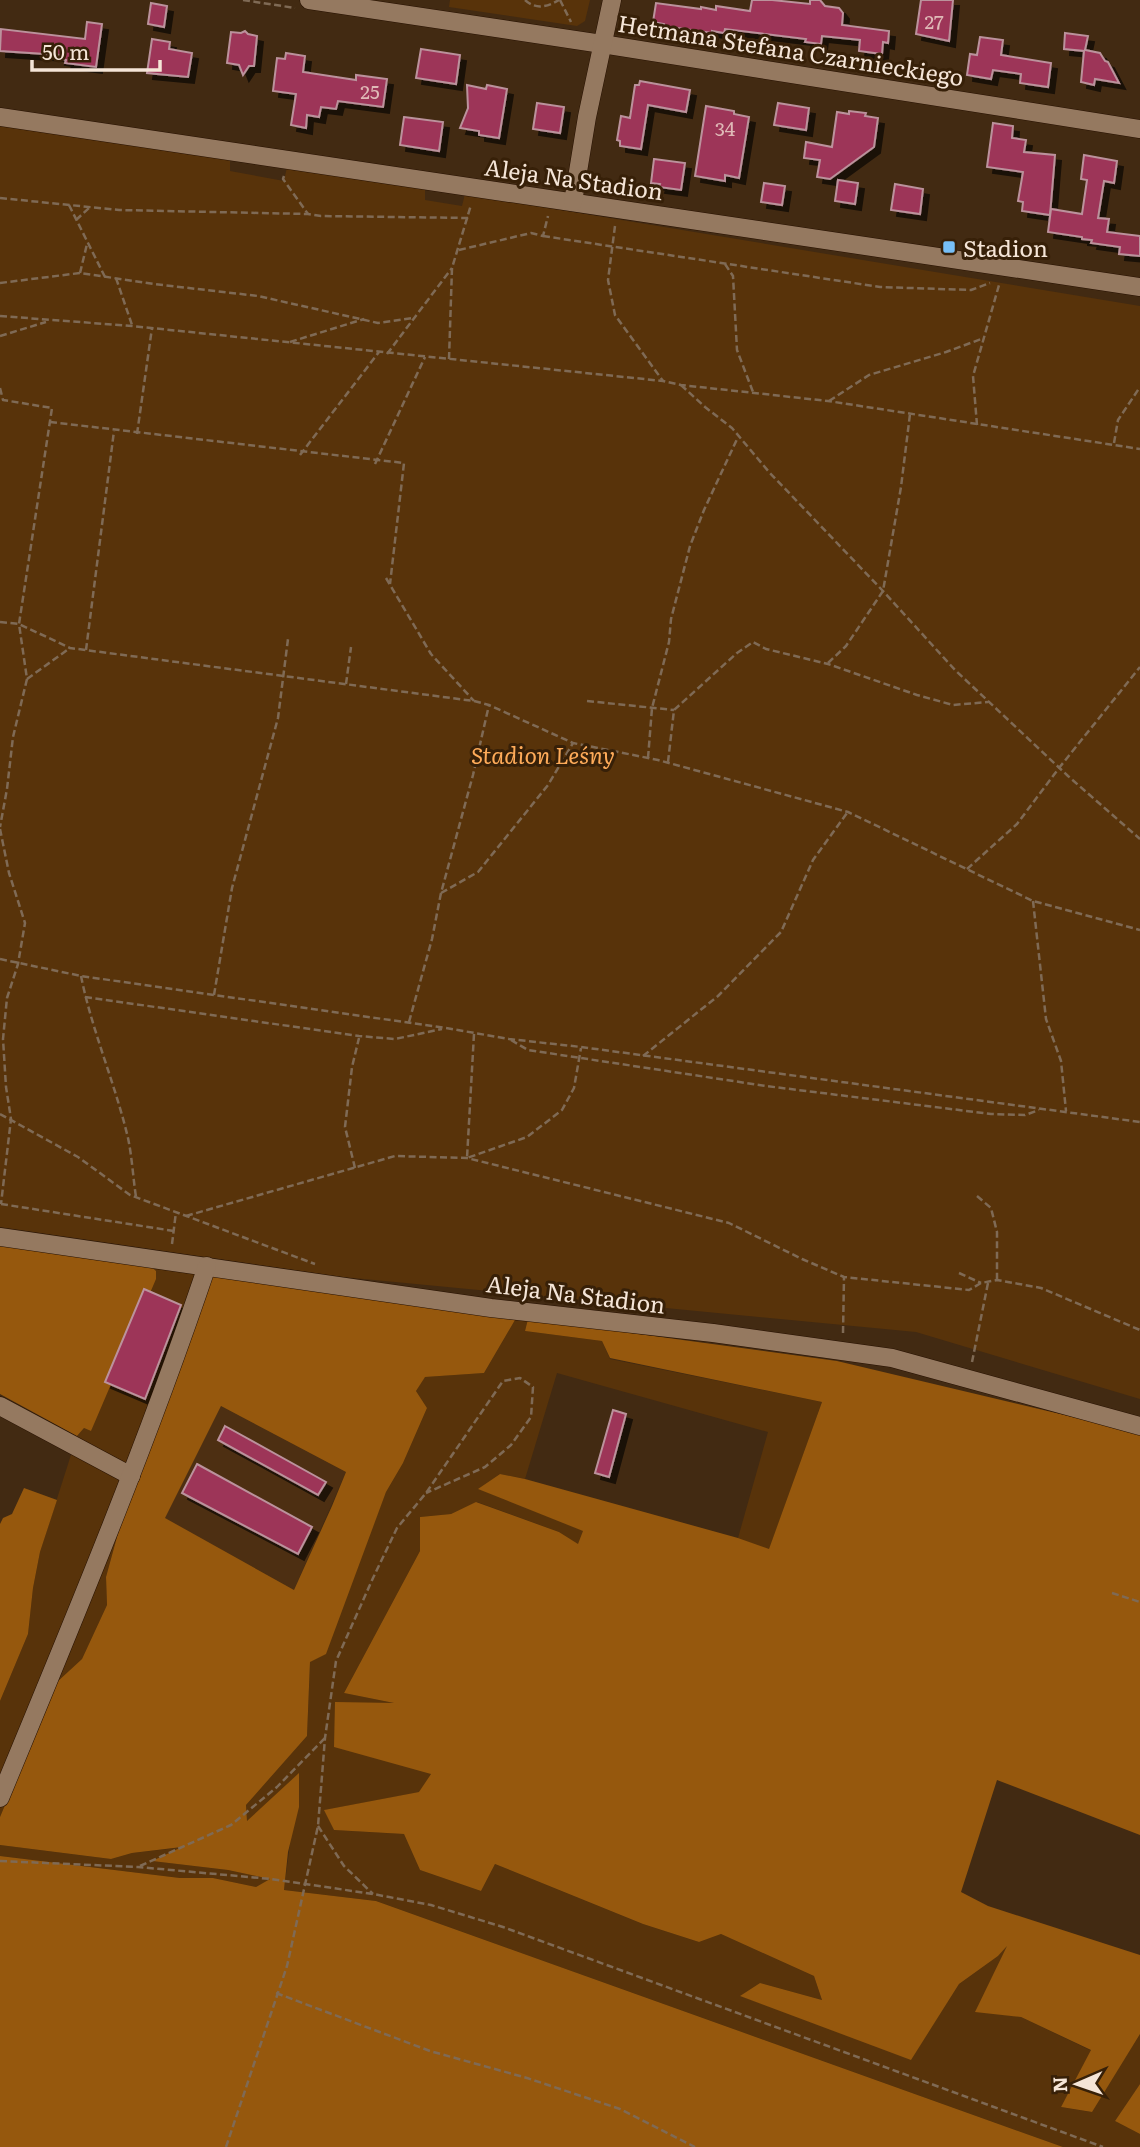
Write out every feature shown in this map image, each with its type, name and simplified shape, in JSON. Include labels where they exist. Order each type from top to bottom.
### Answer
[{"type":"street","points":[[573,202],[612,0]]},
{"type":"street","name":"Hetmana Stefana Czarnieckiego","points":[[303,4],[602,44],[1140,129]]},
{"type":"street","name":"Aleja Na Stadion","points":[[0,117],[573,202],[1005,273],[1140,287]]},
{"type":"street","name":"Aleja Na Stadion","points":[[0,1237],[491,1308],[713,1333],[892,1358],[1140,1426]]},
{"type":"street","points":[[0,1798],[131,1476],[171,1372],[207,1266]]},
{"type":"street","points":[[0,1406],[131,1476]]},
{"type":"path","points":[[243,0],[303,4]]},
{"type":"path","points":[[526,0],[535,6],[547,7],[559,0],[575,30]]},
{"type":"path","points":[[286,159],[284,179],[308,214]]},
{"type":"path","points":[[449,359],[452,268],[469,218],[474,188]]},
{"type":"path","points":[[0,198],[119,210],[469,218]]},
{"type":"path","points":[[543,236],[552,199]]},
{"type":"path","points":[[69,205],[105,276]]},
{"type":"path","points":[[76,220],[89,207]]},
{"type":"path","points":[[617,209],[608,280],[615,315],[663,381]]},
{"type":"path","points":[[458,250],[531,233],[822,279],[893,287],[971,290],[1005,273]]},
{"type":"path","points":[[80,273],[88,244]]},
{"type":"path","points":[[725,264],[733,276],[737,350],[752,392]]},
{"type":"path","points":[[387,354],[452,268]]},
{"type":"path","points":[[0,283],[80,273],[154,285],[258,296],[378,323],[412,318]]},
{"type":"path","points":[[977,425],[973,376],[1005,273]]},
{"type":"path","points":[[116,278],[132,326]]},
{"type":"path","points":[[0,316],[132,326],[663,381],[828,401],[1140,449]]},
{"type":"path","points":[[289,342],[364,319]]},
{"type":"path","points":[[0,336],[49,321]]},
{"type":"path","points":[[137,433],[152,328]]},
{"type":"path","points":[[828,401],[869,375],[984,338]]},
{"type":"path","points":[[301,453],[379,352]]},
{"type":"path","points":[[376,462],[425,357]]},
{"type":"path","points":[[681,385],[732,428],[769,472],[955,670],[1059,768],[1140,839]]},
{"type":"path","points":[[1114,445],[1118,420],[1140,387]]},
{"type":"path","points":[[0,388],[1,400],[52,408],[19,624],[27,679],[13,737],[8,789],[0,828],[9,873],[25,923],[18,964],[7,998],[3,1039],[11,1119],[0,1203],[174,1231]]},
{"type":"path","points":[[828,664],[846,646],[883,591],[900,499],[909,414]]},
{"type":"path","points":[[50,422],[376,462],[404,463],[390,584]]},
{"type":"path","points":[[86,650],[114,429]]},
{"type":"path","points":[[648,758],[652,708],[690,546],[739,436]]},
{"type":"path","points":[[386,578],[431,654],[474,701]]},
{"type":"path","points":[[0,622],[19,624],[70,648],[489,705],[573,743],[668,762],[848,812],[1033,901],[1140,930]]},
{"type":"path","points":[[214,996],[232,888],[278,718],[288,639]]},
{"type":"path","points":[[668,762],[674,710],[737,653],[753,642],[766,649],[828,664],[953,705],[989,702]]},
{"type":"path","points":[[346,684],[351,647]]},
{"type":"path","points":[[27,679],[70,648]]},
{"type":"path","points":[[967,869],[1017,824],[1140,667]]},
{"type":"path","points":[[587,701],[674,710]]},
{"type":"path","points":[[409,1022],[489,705]]},
{"type":"path","points":[[441,893],[478,872],[548,785],[573,743]]},
{"type":"path","points":[[643,1056],[718,996],[781,932],[813,860],[848,812]]},
{"type":"path","points":[[1033,901],[1046,1019],[1061,1061],[1066,1112]]},
{"type":"path","points":[[0,959],[81,976],[409,1022],[509,1040],[581,1047],[1140,1122]]},
{"type":"path","points":[[81,976],[85,998],[129,1140],[136,1197]]},
{"type":"path","points":[[85,998],[395,1039],[446,1028]]},
{"type":"path","points":[[467,1157],[474,1034]]},
{"type":"path","points":[[355,1168],[345,1127],[352,1067],[359,1036]]},
{"type":"path","points":[[509,1040],[528,1050],[766,1086],[991,1114],[1025,1115],[1042,1109]]},
{"type":"path","points":[[467,1157],[527,1137],[562,1110],[574,1088],[581,1047]]},
{"type":"path","points":[[0,1114],[78,1157],[136,1197],[323,1266]]},
{"type":"path","points":[[186,1216],[395,1156],[467,1157],[729,1223],[844,1277],[969,1290],[981,1283]]},
{"type":"path","points":[[977,1196],[991,1208],[998,1232],[997,1280]]},
{"type":"path","points":[[170,1261],[176,1212]]},
{"type":"path","points":[[959,1273],[981,1283],[997,1280],[1041,1288],[1140,1330]]},
{"type":"path","points":[[843,1336],[844,1277]]},
{"type":"path","points":[[972,1363],[988,1283]]},
{"type":"path","points":[[226,2147],[287,1966],[318,1826],[325,1738],[336,1661],[397,1528],[426,1493],[503,1381],[520,1378],[533,1387],[531,1417],[511,1445],[485,1467],[426,1493]]},
{"type":"path","points":[[1112,1592],[1140,1602]]},
{"type":"path","points":[[138,1867],[231,1825],[276,1787],[325,1738]]},
{"type":"path","points":[[318,1826],[344,1867],[373,1894]]},
{"type":"path","points":[[0,1861],[138,1867],[271,1879],[431,1905],[503,1927],[1103,2147]]},
{"type":"path","points":[[276,1993],[430,2051],[527,2078],[621,2109],[695,2147]]},
{"type":"shaded area","points":[[0,1244],[150,1266],[156,1271],[156,1279],[91,1431],[84,1428],[77,1436],[0,1394]]},
{"type":"shaded area","points":[[213,1276],[515,1320],[484,1373],[425,1377],[416,1391],[427,1408],[403,1463],[386,1492],[326,1654],[310,1662],[307,1736],[246,1805],[247,1821],[299,1773],[299,1807],[288,1852],[284,1890],[376,1901],[1063,2147],[0,2147],[0,1856],[180,1878],[213,1878],[256,1887],[270,1879],[228,1870],[152,1861],[182,1847],[132,1853],[111,1859],[0,1845],[0,1817],[57,1682],[82,1659],[107,1605],[106,1577],[123,1515]],"holes":[[[221,1406],[346,1472],[294,1590],[165,1518]]]},
{"type":"shaded area","points":[[528,1319],[837,1361],[1140,1433],[1140,1835],[997,1780],[961,1892],[988,1906],[1140,1955],[1140,2034],[1092,2112],[1061,2107],[1091,2050],[1021,2017],[975,2012],[1007,1946],[998,1956],[959,1984],[911,2060],[740,1996],[760,1983],[822,2000],[814,1976],[721,1934],[699,1942],[643,1924],[495,1864],[481,1891],[420,1870],[404,1834],[334,1830],[324,1810],[419,1792],[431,1774],[334,1747],[335,1702],[394,1703],[344,1693],[420,1551],[420,1517],[451,1514],[476,1502],[559,1532],[578,1544],[583,1531],[478,1489],[500,1474],[738,1538],[769,1549],[822,1402],[610,1358],[602,1341],[525,1331]]},
{"type":"shaded area","points":[[221,1406],[346,1472],[294,1590],[164,1518]]},
{"type":"shaded area","points":[[24,1488],[57,1500],[40,1552],[28,1634],[0,1701],[0,1524],[3,1518],[12,1514]]},
{"type":"shaded area","points":[[1140,2084],[1140,2134],[1115,2121]]},
{"type":"green space","points":[[450,0],[590,0],[585,21],[577,26],[449,7]]},
{"type":"green space","name":"Stadion Leśny","points":[[0,125],[230,159],[230,171],[284,181],[287,167],[425,187],[425,200],[462,206],[465,194],[1140,306],[1140,1399],[916,1332],[343,1277],[0,1227]]},
{"type":"green space","points":[[150,1266],[213,1276],[123,1515],[106,1577],[107,1605],[82,1659],[57,1682],[0,1817],[0,1701],[28,1634],[40,1552],[77,1436],[84,1428],[91,1431]]},
{"type":"green space","points":[[528,1319],[525,1331],[602,1341],[610,1359],[822,1402],[769,1550],[738,1538],[768,1432],[557,1373],[525,1479],[500,1474],[479,1489],[584,1531],[578,1545],[559,1532],[477,1502],[451,1514],[420,1517],[420,1551],[344,1693],[399,1704],[431,1774],[420,1792],[325,1810],[334,1830],[404,1834],[420,1870],[481,1891],[495,1864],[643,1924],[699,1942],[721,1934],[814,1976],[822,2000],[760,1983],[741,1996],[911,2059],[959,1984],[998,1956],[1009,1943],[976,2011],[1021,2017],[1092,2051],[1061,2107],[1091,2112],[1140,2034],[1140,2084],[1115,2121],[1140,2134],[1140,2147],[1063,2147],[376,1901],[284,1890],[299,1774],[247,1822],[246,1805],[307,1736],[310,1662],[427,1408],[416,1391],[424,1377],[484,1373],[515,1320]]},
{"type":"green space","points":[[0,1845],[111,1859],[132,1853],[185,1847],[153,1861],[228,1870],[271,1879],[256,1887],[213,1878],[180,1878],[0,1856]]},
{"type":"building","points":[[752,0],[810,4],[810,0],[820,0],[825,6],[839,8],[843,13],[842,25],[889,31],[888,43],[883,42],[882,54],[859,51],[860,40],[822,36],[821,44],[805,42],[806,39],[725,29],[724,33],[712,33],[653,22],[656,3],[701,9],[716,10],[716,6],[750,11]]},
{"type":"building","points":[[921,0],[953,0],[949,41],[916,34]]},
{"type":"building","points":[[151,3],[167,6],[164,27],[148,24]]},
{"type":"building","points":[[87,22],[102,24],[96,67],[65,63],[66,60],[59,59],[60,55],[0,51],[1,29],[85,39]]},
{"type":"building","points":[[245,31],[257,36],[254,66],[249,66],[243,75],[239,65],[227,63],[231,32]]},
{"type":"building","points":[[1065,33],[1088,36],[1085,50],[1100,53],[1119,83],[1095,79],[1094,85],[1081,82],[1084,51],[1064,49]]},
{"type":"building","points":[[980,37],[1003,40],[1001,55],[1051,63],[1048,87],[1020,83],[1021,74],[993,70],[991,79],[967,75],[970,54],[977,55]]},
{"type":"building","points":[[152,39],[170,42],[169,49],[192,53],[188,77],[147,73]]},
{"type":"building","points":[[421,49],[460,55],[456,84],[416,78]]},
{"type":"building","points":[[286,53],[305,56],[303,72],[356,80],[356,75],[387,79],[383,107],[338,101],[336,109],[321,107],[319,117],[307,115],[306,128],[291,125],[296,94],[273,91],[277,58],[285,59]]},
{"type":"building","points":[[640,81],[690,90],[686,112],[648,105],[641,149],[620,146],[620,141],[617,140],[621,116],[630,118],[635,85],[639,85]]},
{"type":"building","points":[[467,85],[507,89],[499,138],[460,128],[468,108]]},
{"type":"building","points":[[537,103],[564,107],[560,133],[533,129]]},
{"type":"building","points":[[778,103],[809,108],[806,130],[774,125]]},
{"type":"building","points":[[706,106],[749,117],[739,178],[725,175],[725,181],[695,176]]},
{"type":"building","points":[[849,111],[878,118],[874,147],[830,179],[817,177],[820,160],[804,158],[806,142],[832,147],[837,112],[849,114]]},
{"type":"building","points":[[404,117],[443,122],[439,151],[400,145]]},
{"type":"building","points":[[993,123],[1013,126],[1012,138],[1026,140],[1024,152],[1055,155],[1050,215],[1022,211],[1023,202],[1018,201],[1023,172],[987,167]]},
{"type":"building","points":[[1084,155],[1117,161],[1114,183],[1104,181],[1098,218],[1109,219],[1107,232],[1140,236],[1140,256],[1119,254],[1120,247],[1091,243],[1092,240],[1082,237],[1048,232],[1051,209],[1082,214],[1087,180],[1081,179]]},
{"type":"building","points":[[654,159],[685,163],[681,190],[651,183]]},
{"type":"building","points":[[838,180],[858,183],[855,204],[835,201]]},
{"type":"building","points":[[764,183],[785,186],[782,205],[761,202]]},
{"type":"building","points":[[895,184],[923,189],[920,214],[891,210]]},
{"type":"building","points":[[144,1289],[181,1305],[145,1399],[105,1382]]},
{"type":"building","points":[[613,1410],[626,1414],[609,1477],[595,1473]]},
{"type":"building","points":[[225,1426],[326,1482],[318,1495],[218,1440]]},
{"type":"building","points":[[197,1464],[312,1527],[298,1554],[182,1493]]},
{"type":"place","name":"Stadion","points":[[949,247]]}]
